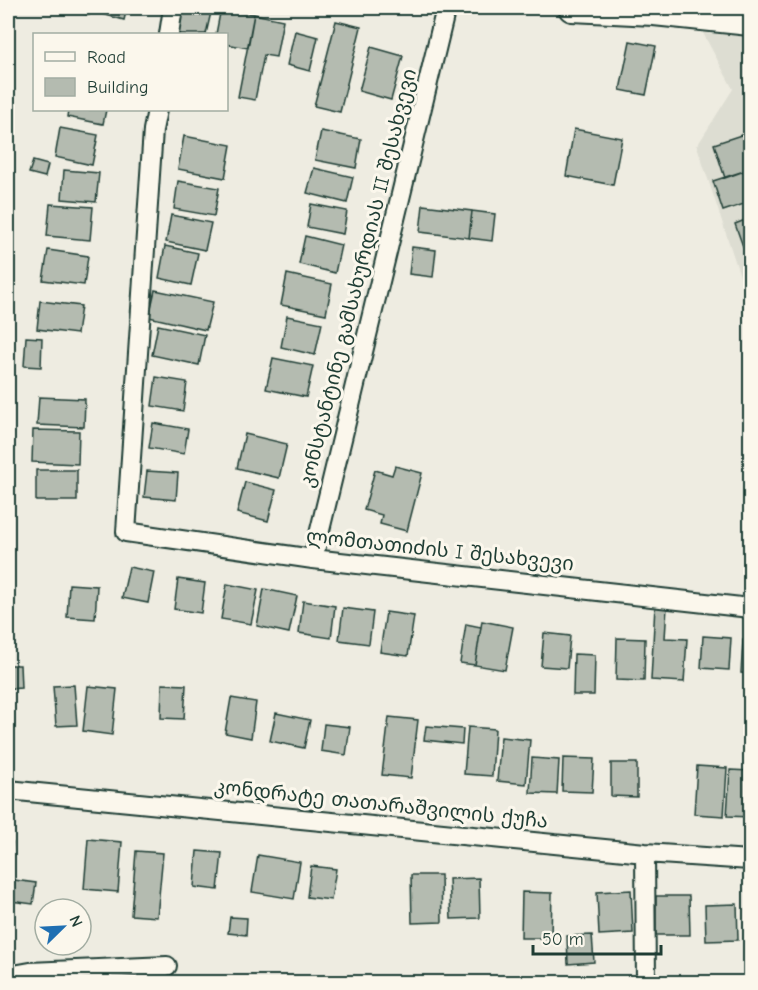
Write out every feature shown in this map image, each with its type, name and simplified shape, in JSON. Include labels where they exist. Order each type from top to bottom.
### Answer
[{"type":"main road","points":[[572,8],[655,10],[750,21]]},
{"type":"street","points":[[168,33],[173,8]]},
{"type":"street","name":"კონსტანტინე გამსახურდიას II შესახვევი","points":[[313,559],[446,8]]},
{"type":"street","name":"ლომთათიძის I შესახვევი","points":[[156,111],[126,532],[313,559],[750,608]]},
{"type":"street","name":"კონდრატე თათარაშვილის ქუჩა","points":[[8,790],[645,853],[750,860]]},
{"type":"street","points":[[645,853],[646,982]]},
{"type":"street","points":[[8,975],[168,966]]},
{"type":"shaded area","points":[[703,33],[750,37],[750,306],[697,146],[733,89]]},
{"type":"building","points":[[62,8],[91,8],[89,15]]},
{"type":"building","points":[[96,8],[127,8],[124,20],[95,12]]},
{"type":"building","points":[[180,8],[212,8],[206,33],[174,33]]},
{"type":"building","points":[[221,8],[254,14],[248,48],[228,44],[228,33],[216,33]]},
{"type":"building","points":[[254,14],[283,20],[276,57],[264,55],[255,100],[238,97]]},
{"type":"building","points":[[336,21],[361,27],[340,112],[314,106]]},
{"type":"building","points":[[295,31],[318,37],[310,71],[287,65]]},
{"type":"building","points":[[630,41],[656,46],[646,95],[620,90]]},
{"type":"building","points":[[371,47],[403,56],[391,100],[359,91]]},
{"type":"building","points":[[68,111],[106,111],[103,124],[67,117]]},
{"type":"building","points":[[60,128],[98,135],[92,165],[55,157]]},
{"type":"building","points":[[574,129],[622,138],[613,185],[566,176]]},
{"type":"building","points":[[321,131],[361,139],[356,168],[315,160]]},
{"type":"building","points":[[750,132],[750,169],[725,178],[714,144]]},
{"type":"building","points":[[184,136],[231,145],[225,178],[178,169]]},
{"type":"building","points":[[33,161],[48,165],[45,177],[29,173]]},
{"type":"building","points":[[314,168],[353,177],[347,203],[307,193]]},
{"type":"building","points":[[750,169],[750,202],[723,211],[713,181]]},
{"type":"building","points":[[64,170],[99,173],[96,202],[62,199]]},
{"type":"building","points":[[178,181],[219,188],[214,216],[174,209]]},
{"type":"building","points":[[50,204],[93,207],[90,240],[47,236]]},
{"type":"building","points":[[311,204],[347,211],[343,234],[307,227]]},
{"type":"building","points":[[423,205],[472,211],[469,238],[420,232]]},
{"type":"building","points":[[472,211],[495,214],[492,241],[469,238]]},
{"type":"building","points":[[171,215],[211,223],[205,250],[166,242]]},
{"type":"building","points":[[750,218],[750,266],[735,224]]},
{"type":"building","points":[[305,236],[341,245],[335,273],[299,264]]},
{"type":"building","points":[[165,246],[198,253],[191,285],[159,278]]},
{"type":"building","points":[[412,247],[436,250],[433,277],[409,274]]},
{"type":"building","points":[[48,250],[88,256],[84,285],[43,280]]},
{"type":"building","points":[[287,274],[332,284],[326,314],[281,305]]},
{"type":"building","points":[[155,290],[213,302],[206,330],[149,317]]},
{"type":"building","points":[[40,301],[81,306],[77,334],[37,329]]},
{"type":"building","points":[[287,316],[322,323],[315,355],[281,347]]},
{"type":"building","points":[[158,325],[205,335],[199,365],[152,355]]},
{"type":"building","points":[[26,337],[42,338],[41,367],[24,366]]},
{"type":"building","points":[[273,358],[313,366],[306,397],[266,389]]},
{"type":"building","points":[[156,377],[187,382],[183,411],[152,406]]},
{"type":"building","points":[[39,397],[85,399],[84,427],[37,425]]},
{"type":"building","points":[[153,423],[188,429],[184,454],[149,448]]},
{"type":"building","points":[[33,430],[79,431],[78,464],[32,462]]},
{"type":"building","points":[[245,434],[287,444],[279,478],[237,468]]},
{"type":"building","points":[[395,466],[422,473],[407,531],[380,524],[382,515],[364,510],[375,470],[392,475]]},
{"type":"building","points":[[36,470],[77,470],[77,501],[36,501]]},
{"type":"building","points":[[147,471],[178,473],[176,500],[144,497]]},
{"type":"building","points":[[245,482],[276,490],[268,521],[237,513]]},
{"type":"building","points":[[129,567],[154,572],[148,603],[122,598]]},
{"type":"building","points":[[178,579],[205,583],[201,613],[174,609]]},
{"type":"building","points":[[69,584],[97,586],[95,619],[67,617]]},
{"type":"building","points":[[227,584],[258,590],[251,624],[221,619]]},
{"type":"building","points":[[264,589],[297,596],[289,633],[257,626]]},
{"type":"building","points":[[303,601],[335,606],[331,638],[299,633]]},
{"type":"building","points":[[655,606],[667,607],[665,638],[687,639],[684,682],[651,680]]},
{"type":"building","points":[[343,608],[373,612],[369,644],[339,640]]},
{"type":"building","points":[[386,612],[414,616],[408,656],[380,652]]},
{"type":"building","points":[[482,621],[513,627],[505,670],[475,665]]},
{"type":"building","points":[[466,624],[481,627],[475,665],[460,663]]},
{"type":"building","points":[[544,633],[570,636],[567,668],[541,666]]},
{"type":"building","points":[[703,636],[731,638],[729,670],[701,668]]},
{"type":"building","points":[[617,638],[645,639],[644,681],[616,680]]},
{"type":"building","points":[[743,640],[750,640],[750,674],[741,673]]},
{"type":"building","points":[[574,654],[595,655],[594,695],[573,695]]},
{"type":"building","points":[[8,665],[20,665],[21,688],[8,689]]},
{"type":"building","points":[[162,684],[186,685],[184,719],[161,718]]},
{"type":"building","points":[[74,685],[77,725],[56,726],[53,686]]},
{"type":"building","points":[[88,686],[117,689],[112,735],[83,731]]},
{"type":"building","points":[[231,698],[256,702],[251,738],[225,733]]},
{"type":"building","points":[[276,713],[310,720],[304,748],[270,741]]},
{"type":"building","points":[[389,717],[418,720],[411,778],[382,775]]},
{"type":"building","points":[[324,724],[350,727],[346,755],[321,751]]},
{"type":"building","points":[[426,726],[463,729],[462,744],[424,740]]},
{"type":"building","points":[[468,727],[495,729],[492,776],[464,774]]},
{"type":"building","points":[[501,737],[530,740],[526,784],[497,781]]},
{"type":"building","points":[[532,758],[559,760],[557,794],[530,793]]},
{"type":"building","points":[[563,758],[594,759],[592,792],[562,791]]},
{"type":"building","points":[[611,763],[637,763],[637,797],[611,796]]},
{"type":"building","points":[[697,766],[727,768],[724,816],[694,814]]},
{"type":"building","points":[[730,770],[750,771],[750,817],[727,816]]},
{"type":"building","points":[[88,839],[122,842],[118,892],[84,889]]},
{"type":"building","points":[[8,842],[12,842],[9,877],[8,877]]},
{"type":"building","points":[[136,851],[163,853],[157,917],[131,915]]},
{"type":"building","points":[[197,851],[222,853],[218,890],[194,887]]},
{"type":"building","points":[[258,855],[300,862],[294,899],[252,892]]},
{"type":"building","points":[[311,866],[336,869],[331,900],[307,897]]},
{"type":"building","points":[[411,875],[441,875],[442,922],[412,923]]},
{"type":"building","points":[[479,878],[480,918],[451,919],[449,879]]},
{"type":"building","points":[[14,880],[36,883],[33,904],[11,901]]},
{"type":"building","points":[[631,890],[633,933],[599,935],[597,892]]},
{"type":"building","points":[[522,892],[552,893],[551,938],[521,938]]},
{"type":"building","points":[[656,896],[689,896],[690,935],[656,935]]},
{"type":"building","points":[[750,903],[750,956],[749,956]]},
{"type":"building","points":[[737,904],[738,940],[706,941],[705,905]]},
{"type":"building","points":[[230,917],[247,918],[246,935],[228,933]]},
{"type":"building","points":[[592,935],[594,962],[568,964],[567,936]]},
{"type":"building","points":[[155,964],[156,982],[100,982],[100,976]]}]
